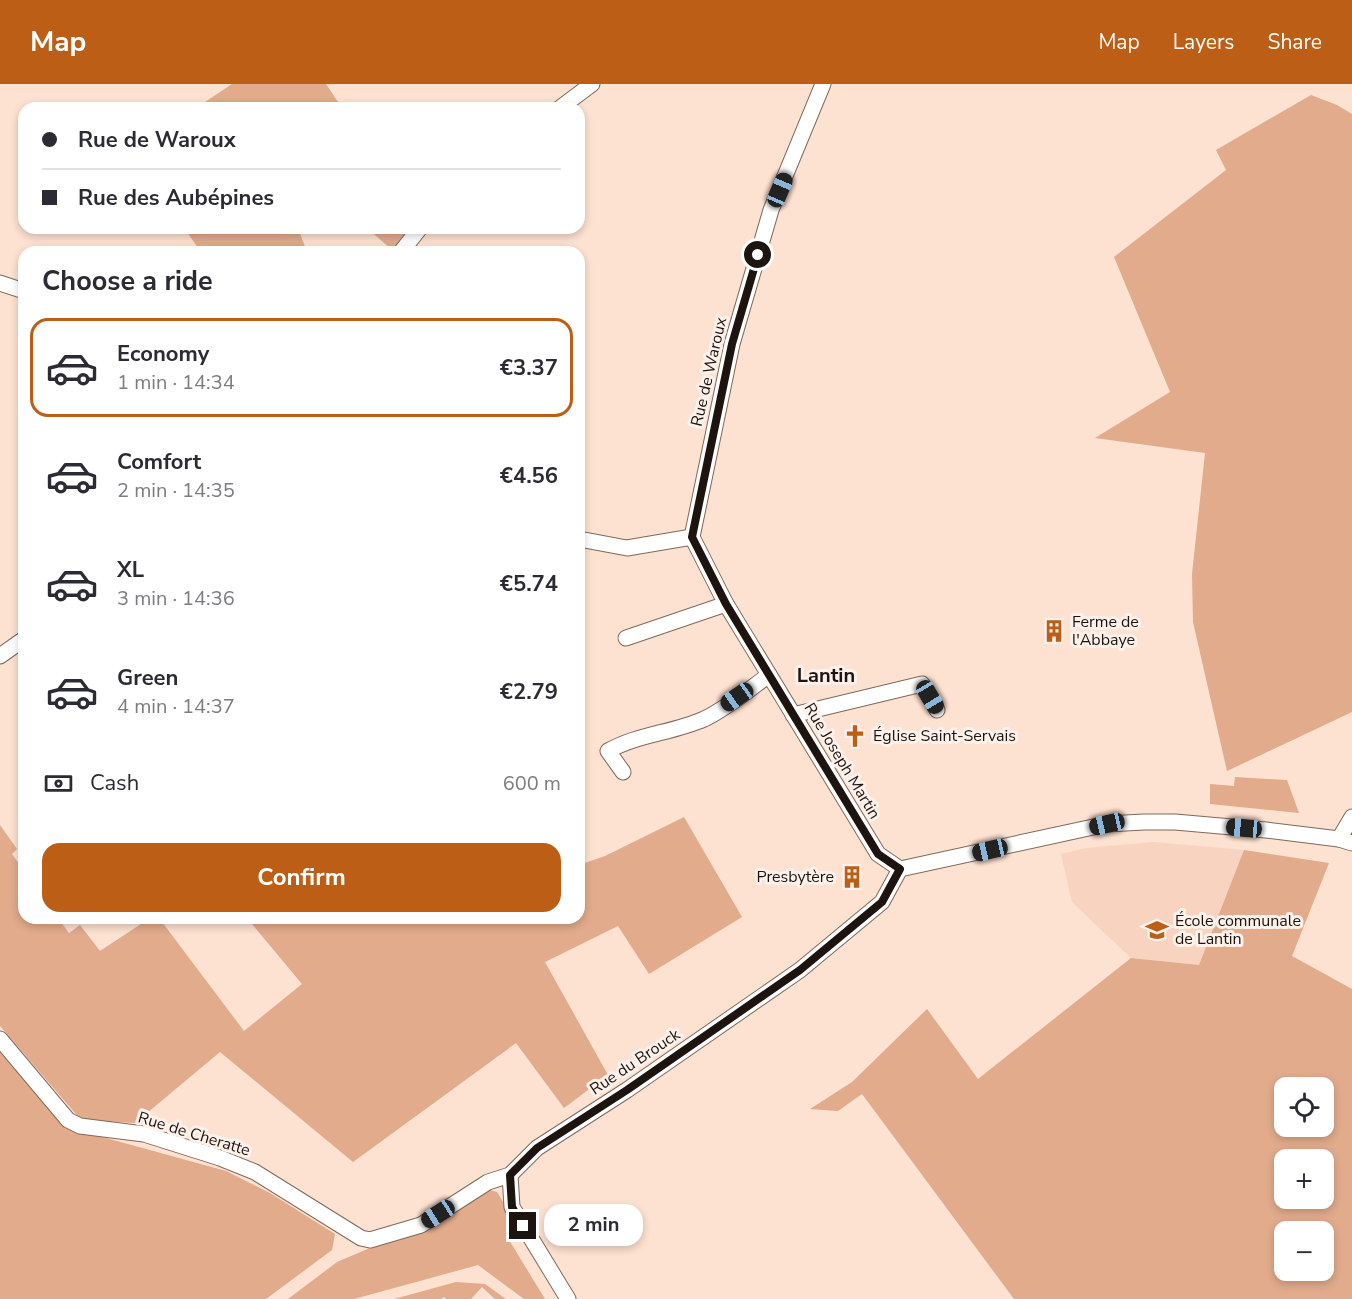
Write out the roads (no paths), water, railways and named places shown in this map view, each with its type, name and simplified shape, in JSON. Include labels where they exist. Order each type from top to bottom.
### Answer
[{"type":"street","points":[[568,102],[592,84]]},
{"type":"street","name":"Rue de Waroux","points":[[692,537],[732,344],[771,210],[823,84]]},
{"type":"street","points":[[406,246],[415,234]]},
{"type":"street","points":[[0,283],[18,289]]},
{"type":"street","points":[[585,540],[627,548],[692,537]]},
{"type":"street","name":"Rue Joseph Martin","points":[[692,537],[726,604],[878,854],[900,869]]},
{"type":"street","points":[[626,638],[726,604]]},
{"type":"street","points":[[0,656],[18,643]]},
{"type":"street","points":[[623,772],[608,751],[626,741],[706,719],[769,675]]},
{"type":"street","points":[[793,715],[922,684],[937,710]]},
{"type":"street","points":[[900,869],[1107,824],[1135,822],[1175,822],[1266,830],[1345,841],[1352,817]]},
{"type":"street","name":"Rue du Brouck","points":[[361,1238],[370,1240],[421,1225],[488,1182],[510,1175],[537,1148],[627,1090],[800,970],[882,902],[900,869]]},
{"type":"street","name":"Rue de Cheratte","points":[[0,1039],[68,1120],[80,1126],[144,1134],[220,1158],[255,1172],[361,1238]]},
{"type":"street","points":[[510,1175],[512,1207],[568,1299]]},
{"type":"place","name":"Ferme de l'Abbaye","points":[[1054,631]]},
{"type":"place","name":"Église Saint-Servais","points":[[855,736]]},
{"type":"place","name":"Presbytère","points":[[852,877]]},
{"type":"place","name":"École communale de Lantin","points":[[1157,930]]},
{"type":"district","name":"Lantin","points":[[826,675]]}]
